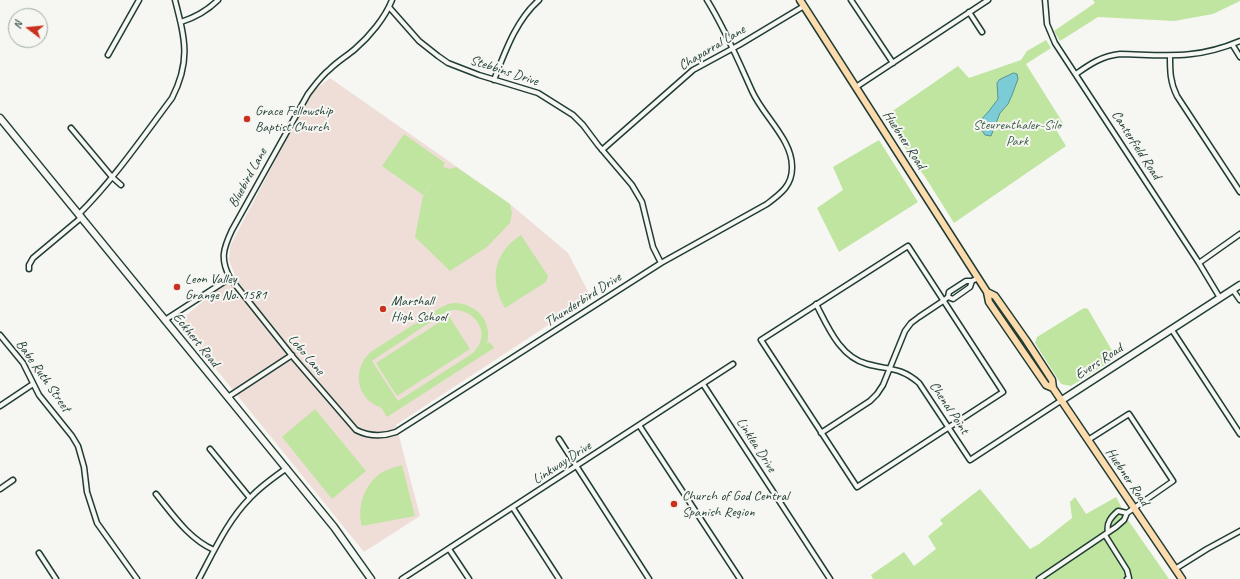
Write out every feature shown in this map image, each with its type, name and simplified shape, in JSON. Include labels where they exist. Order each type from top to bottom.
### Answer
[{"type":"main road","name":"Huebner Road","points":[[800,0],[987,292],[989,302],[1046,385],[1053,388]]},
{"type":"main road","name":"Eckhert Road","points":[[0,118],[287,468],[348,545],[371,579]]},
{"type":"main road","name":"Evers Road","points":[[1062,400],[1240,285]]},
{"type":"main road","name":"Huebner Road","points":[[987,292],[995,296],[1026,340],[1052,380],[1053,388],[1182,579]]},
{"type":"street","points":[[108,55],[139,0]]},
{"type":"street","points":[[29,269],[29,265],[33,258],[81,216],[172,98],[182,73],[185,55],[184,38],[175,0]]},
{"type":"street","points":[[181,22],[193,19],[205,12],[218,0]]},
{"type":"street","name":"Bluebird Lane","points":[[230,278],[223,259],[226,243],[308,94],[319,79],[330,68],[354,50],[368,35],[389,8],[392,0]]},
{"type":"street","points":[[494,80],[507,47],[520,22],[539,0]]},
{"type":"street","points":[[707,0],[733,48]]},
{"type":"street","points":[[852,0],[893,63]]},
{"type":"street","points":[[856,87],[988,0]]},
{"type":"street","name":"Canterfield Road","points":[[1045,0],[1046,18],[1051,37],[1199,263],[1220,298]]},
{"type":"street","name":"Chaparral Lane","points":[[602,150],[693,70],[804,6]]},
{"type":"street","name":"Stebbins Drive","points":[[389,8],[419,41],[438,56],[459,67],[494,80],[538,93],[567,110],[581,123],[632,185],[639,196],[653,247],[661,263]]},
{"type":"street","points":[[969,12],[982,32]]},
{"type":"street","points":[[1076,74],[1093,62],[1109,55],[1189,55],[1208,52],[1240,41]]},
{"type":"street","points":[[1232,44],[1240,57]]},
{"type":"street","name":"Thunderbird Drive","points":[[374,436],[384,436],[396,432],[661,263],[766,205],[788,186],[792,177],[792,159],[786,144],[752,92],[733,48]]},
{"type":"street","points":[[1170,56],[1170,76],[1172,86],[1177,96],[1240,192]]},
{"type":"street","points":[[71,128],[112,177],[121,185]]},
{"type":"street","points":[[1199,263],[1240,234]]},
{"type":"street","points":[[908,246],[943,300],[1003,392],[857,487],[761,340],[908,246]]},
{"type":"street","points":[[165,320],[230,278]]},
{"type":"street","name":"Lobo Lane","points":[[230,278],[292,355],[353,426],[364,434],[374,436]]},
{"type":"street","points":[[821,433],[870,401],[880,390],[905,331],[911,323],[948,297],[949,292],[966,281],[972,281],[978,278]]},
{"type":"street","points":[[948,297],[953,299],[970,287],[972,281]]},
{"type":"street","points":[[1233,290],[1240,300]]},
{"type":"street","name":"Chenal Point","points":[[816,304],[830,330],[850,356],[863,363],[890,368],[907,374],[919,383],[970,460]]},
{"type":"street","points":[[1172,330],[1240,434]]},
{"type":"street","name":"Babe Ruth Street","points":[[0,336],[23,363],[39,395],[72,436],[78,446],[84,467],[87,492],[97,523],[137,579]]},
{"type":"street","points":[[228,397],[292,355]]},
{"type":"street","name":"Linkway Drive","points":[[402,579],[734,364]]},
{"type":"street","points":[[0,406],[33,384]]},
{"type":"street","name":"Linklea Drive","points":[[704,384],[830,579]]},
{"type":"street","name":"Evers Road","points":[[970,460],[1062,400]]},
{"type":"street","points":[[1039,579],[1116,527],[1124,520],[1127,513],[1173,481],[1129,414],[1088,440]]},
{"type":"street","points":[[639,425],[740,579]]},
{"type":"street","points":[[558,439],[649,579]]},
{"type":"street","points":[[210,449],[250,498]]},
{"type":"street","points":[[199,579],[233,518],[250,498],[287,468]]},
{"type":"street","points":[[0,489],[13,480]]},
{"type":"street","points":[[156,494],[193,537],[202,544],[214,550]]},
{"type":"street","points":[[513,508],[559,579]]},
{"type":"street","points":[[1127,513],[1118,511],[1106,526],[1106,534],[1128,570],[1128,579]]},
{"type":"street","points":[[1175,569],[1206,549],[1240,531]]},
{"type":"street","points":[[450,549],[469,579]]},
{"type":"street","points":[[39,552],[56,579]]},
{"type":"shaded area","name":"Marshall High School","points":[[330,78],[510,204],[568,253],[591,297],[396,425],[420,516],[364,552],[178,322],[235,275],[229,261],[230,246],[311,93]]},
{"type":"green space","points":[[1093,0],[1240,1],[1213,14],[1174,21],[1098,17],[1060,41],[1054,31],[1095,3]]},
{"type":"green space","name":"Steurenthaler-Silo Park","points":[[1046,40],[1051,48],[1026,64],[1063,123],[1055,128],[1066,146],[954,223],[884,117],[958,66],[969,78],[1021,60],[1027,51]]},
{"type":"green space","points":[[404,134],[445,163],[443,167],[451,169],[456,167],[510,204],[512,213],[510,223],[487,247],[450,271],[415,237],[423,196],[432,182],[423,195],[382,166]]},
{"type":"green space","points":[[879,140],[918,202],[839,252],[817,208],[843,190],[833,167]]},
{"type":"green space","points":[[521,235],[548,276],[546,282],[505,308],[497,288],[496,268],[504,250]]},
{"type":"green space","points":[[448,304],[462,304],[476,310],[485,321],[488,336],[487,344],[490,342],[494,348],[387,417],[381,408],[367,399],[360,387],[359,374],[363,361],[372,351]],"holes":[[[452,310],[469,314],[480,326],[482,333],[481,341],[477,348],[470,355],[398,401],[372,361],[444,313]]]},
{"type":"green space","points":[[1084,308],[1088,309],[1114,354],[1114,359],[1071,386],[1061,384],[1035,343],[1037,337]]},
{"type":"green space","points":[[449,316],[470,349],[397,396],[376,363]]},
{"type":"green space","points":[[315,409],[366,471],[332,499],[282,437]]},
{"type":"green space","points":[[402,465],[415,516],[362,526],[360,513],[362,500],[371,482],[382,473]]},
{"type":"green space","points":[[980,489],[1030,549],[1039,544],[1072,518],[1070,502],[1075,497],[1086,514],[1116,497],[1128,520],[1169,579],[873,579],[871,575],[904,552],[914,566],[936,549],[928,536],[943,524],[940,520]]},
{"type":"water","points":[[1014,73],[1017,74],[1018,79],[1008,104],[1000,113],[991,136],[985,135],[981,129],[980,121],[998,99],[997,83],[999,80]]},
{"type":"place","name":"Grace Fellowship Baptist Church","points":[[247,119]]},
{"type":"place","name":"Leon Valley Grange No. 1581","points":[[177,287]]},
{"type":"place","name":"Marshall High School","points":[[383,309]]},
{"type":"place","name":"Church of God Central Spanish Region","points":[[674,504]]}]
